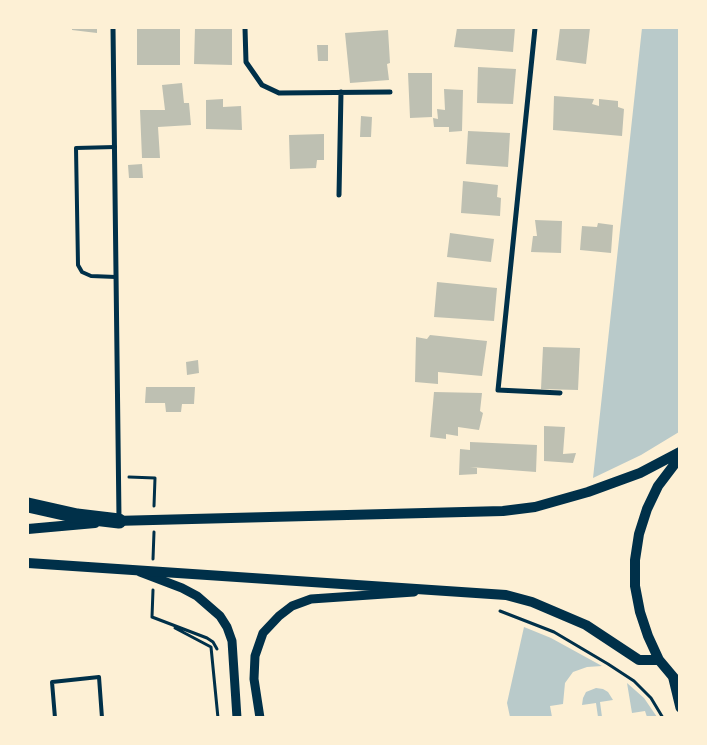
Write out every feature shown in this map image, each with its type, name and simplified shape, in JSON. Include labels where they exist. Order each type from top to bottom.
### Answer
[{"type":"highway","points":[[28,505],[78,516],[119,521]]},
{"type":"main road","points":[[28,529],[119,521],[502,511],[535,507],[588,492],[640,473],[680,452]]},
{"type":"main road","points":[[676,682],[659,660],[648,636],[640,612],[635,560],[639,534],[647,509],[658,486],[680,457]]},
{"type":"main road","points":[[28,563],[506,595],[532,602],[586,625],[639,660],[659,660]]},
{"type":"street","points":[[113,28],[119,521]]},
{"type":"street","points":[[245,28],[246,62],[262,84],[278,93],[390,92]]},
{"type":"street","points":[[535,28],[498,390],[560,393]]},
{"type":"street","points":[[338,195],[341,92]]},
{"type":"street","points":[[131,569],[182,588],[197,596],[220,616],[227,627],[232,641],[237,718]]},
{"type":"street","points":[[260,718],[254,679],[256,650],[267,628],[292,606],[311,599],[449,590]]},
{"type":"street","points":[[676,682],[680,708]]},
{"type":"lane","points":[[115,147],[76,148],[78,265],[82,272],[91,276],[116,277]]},
{"type":"lane","points":[[55,718],[52,682],[99,677],[102,718]]},
{"type":"path","points":[[119,476],[155,478],[154,508]]},
{"type":"path","points":[[153,567],[154,528]]},
{"type":"path","points":[[152,617],[153,587]]},
{"type":"path","points":[[500,611],[554,632],[634,681],[651,698],[663,718]]},
{"type":"path","points":[[152,617],[213,642],[217,652]]},
{"type":"path","points":[[152,617],[211,647],[218,718]]},
{"type":"path","points":[[222,709],[223,718]]},
{"type":"shaded area","points":[[642,28],[679,28],[679,432],[641,455],[593,478]]},
{"type":"shaded area","points":[[524,627],[551,638],[602,666],[587,667],[573,672],[565,683],[563,704],[550,706],[552,717],[510,717],[507,703]]},
{"type":"shaded area","points":[[627,683],[644,698],[657,717],[647,717],[645,711],[632,713]]},
{"type":"shaded area","points":[[596,688],[608,692],[613,700],[600,702],[602,717],[598,717],[596,703],[582,705],[586,692]]},
{"type":"building","points":[[72,28],[97,28],[97,33],[72,30]]},
{"type":"building","points":[[137,28],[180,29],[180,65],[137,65]]},
{"type":"building","points":[[195,28],[232,28],[232,65],[194,64]]},
{"type":"building","points":[[457,28],[515,28],[513,52],[454,47]]},
{"type":"building","points":[[560,28],[590,28],[586,64],[556,60]]},
{"type":"building","points":[[388,30],[390,63],[387,64],[389,80],[350,83],[345,33]]},
{"type":"building","points":[[317,45],[328,45],[328,61],[318,61]]},
{"type":"building","points":[[478,67],[516,69],[513,104],[477,103]]},
{"type":"building","points":[[408,73],[432,73],[432,117],[410,118]]},
{"type":"building","points":[[182,83],[184,103],[189,103],[191,125],[158,127],[160,158],[142,158],[140,110],[165,110],[162,85]]},
{"type":"building","points":[[444,89],[463,90],[462,131],[449,132],[449,127],[434,127],[433,118],[438,119],[437,109],[445,110]]},
{"type":"building","points":[[554,96],[594,99],[592,104],[599,106],[599,99],[618,101],[618,107],[624,109],[622,136],[553,130]]},
{"type":"building","points":[[223,99],[223,107],[241,106],[242,130],[206,129],[206,100]]},
{"type":"building","points":[[361,116],[372,117],[371,137],[360,137]]},
{"type":"building","points":[[468,131],[510,133],[508,167],[466,164]]},
{"type":"building","points":[[324,134],[324,160],[317,160],[316,168],[290,169],[289,135]]},
{"type":"building","points":[[142,164],[143,178],[129,178],[128,165]]},
{"type":"building","points":[[463,181],[498,185],[497,197],[501,198],[500,216],[461,213]]},
{"type":"building","points":[[535,220],[562,221],[561,253],[531,252],[533,236],[537,236]]},
{"type":"building","points":[[598,223],[613,225],[611,253],[580,250],[582,226],[597,227]]},
{"type":"building","points":[[450,233],[494,239],[491,262],[447,257]]},
{"type":"building","points":[[437,282],[497,288],[494,321],[434,317]]},
{"type":"building","points":[[430,335],[487,341],[482,376],[438,372],[438,384],[415,382],[416,337],[427,339]]},
{"type":"building","points":[[543,347],[580,348],[578,390],[541,389]]},
{"type":"building","points":[[198,360],[199,373],[187,375],[186,362]]},
{"type":"building","points":[[146,387],[195,387],[194,404],[182,404],[181,412],[166,412],[165,403],[145,403]]},
{"type":"building","points":[[434,392],[482,393],[480,411],[483,413],[479,430],[458,427],[458,436],[446,434],[446,439],[430,437]]},
{"type":"building","points":[[544,426],[565,427],[563,454],[576,453],[573,463],[544,461]]},
{"type":"building","points":[[470,442],[537,445],[536,472],[470,467],[477,468],[477,474],[459,475],[460,449],[470,450]]}]
